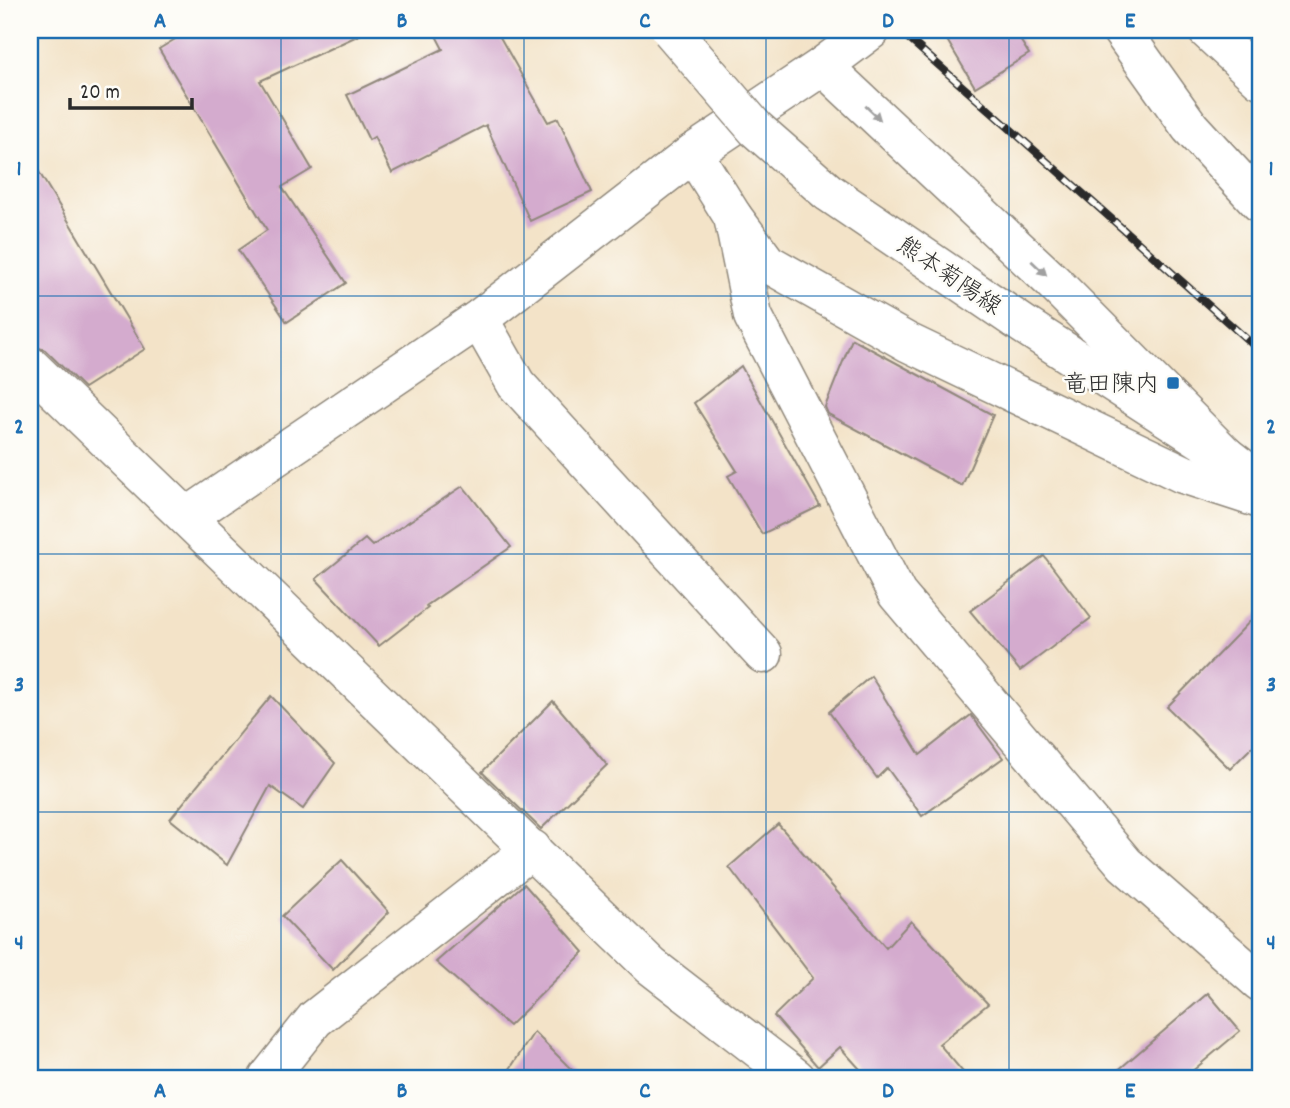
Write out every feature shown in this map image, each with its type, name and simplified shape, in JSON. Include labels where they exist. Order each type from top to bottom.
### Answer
[{"type":"street","name":"熊本菊陽線","points":[[671,30],[756,128],[828,192],[1024,325],[1225,455],[1260,482]]},
{"type":"street","points":[[187,517],[479,319],[693,153],[823,66],[871,30]]},
{"type":"street","points":[[1121,30],[1191,127],[1260,203]]},
{"type":"street","points":[[1207,30],[1260,79]]},
{"type":"street","points":[[823,66],[1052,281],[1225,455]]},
{"type":"street","points":[[693,153],[733,217],[767,262],[906,342],[1183,474],[1260,499]]},
{"type":"street","points":[[733,217],[753,316],[897,594],[1125,864],[1260,982]]},
{"type":"street","points":[[479,319],[516,384],[763,654]]},
{"type":"street","points":[[37,384],[187,517],[651,966],[796,1078]]},
{"type":"street","points":[[268,1078],[315,1019],[532,849]]},
{"type":"building","points":[[190,30],[370,30],[260,81],[312,169],[282,187],[346,283],[287,322],[238,250],[267,230],[159,49]]},
{"type":"building","points":[[433,30],[496,30],[548,122],[558,118],[592,192],[530,221],[486,125],[392,173],[374,137],[369,140],[347,95],[443,49]]},
{"type":"building","points":[[941,30],[1014,30],[1029,54],[975,87]]},
{"type":"building","points":[[30,157],[145,349],[84,388],[45,350],[30,345]]},
{"type":"building","points":[[852,339],[993,415],[962,486],[828,414],[825,407]]},
{"type":"building","points":[[741,366],[820,506],[762,534],[728,476],[737,471],[694,403]]},
{"type":"building","points":[[463,486],[511,547],[426,606],[428,608],[379,646],[316,579],[365,539],[372,546]]},
{"type":"building","points":[[1044,556],[1091,618],[1020,671],[970,611]]},
{"type":"building","points":[[1260,611],[1260,739],[1230,769],[1167,707]]},
{"type":"building","points":[[871,676],[920,755],[971,715],[1003,758],[922,816],[887,768],[877,778],[829,712]]},
{"type":"building","points":[[271,696],[335,763],[303,809],[270,786],[227,865],[170,819]]},
{"type":"building","points":[[553,701],[607,765],[541,829],[482,772]]},
{"type":"building","points":[[778,824],[886,948],[911,921],[988,1004],[939,1044],[968,1078],[868,1078],[840,1047],[818,1067],[774,1016],[813,978],[729,867]]},
{"type":"building","points":[[342,860],[389,912],[333,970],[282,916]]},
{"type":"building","points":[[524,884],[584,952],[509,1026],[436,962]]},
{"type":"building","points":[[1208,993],[1240,1031],[1184,1078],[1109,1078]]},
{"type":"building","points":[[534,1032],[580,1078],[504,1078]]},
{"type":"railway","points":[[899,30],[1260,351]]},
{"type":"place","name":"竜田陳内","points":[[1173,383]]}]
